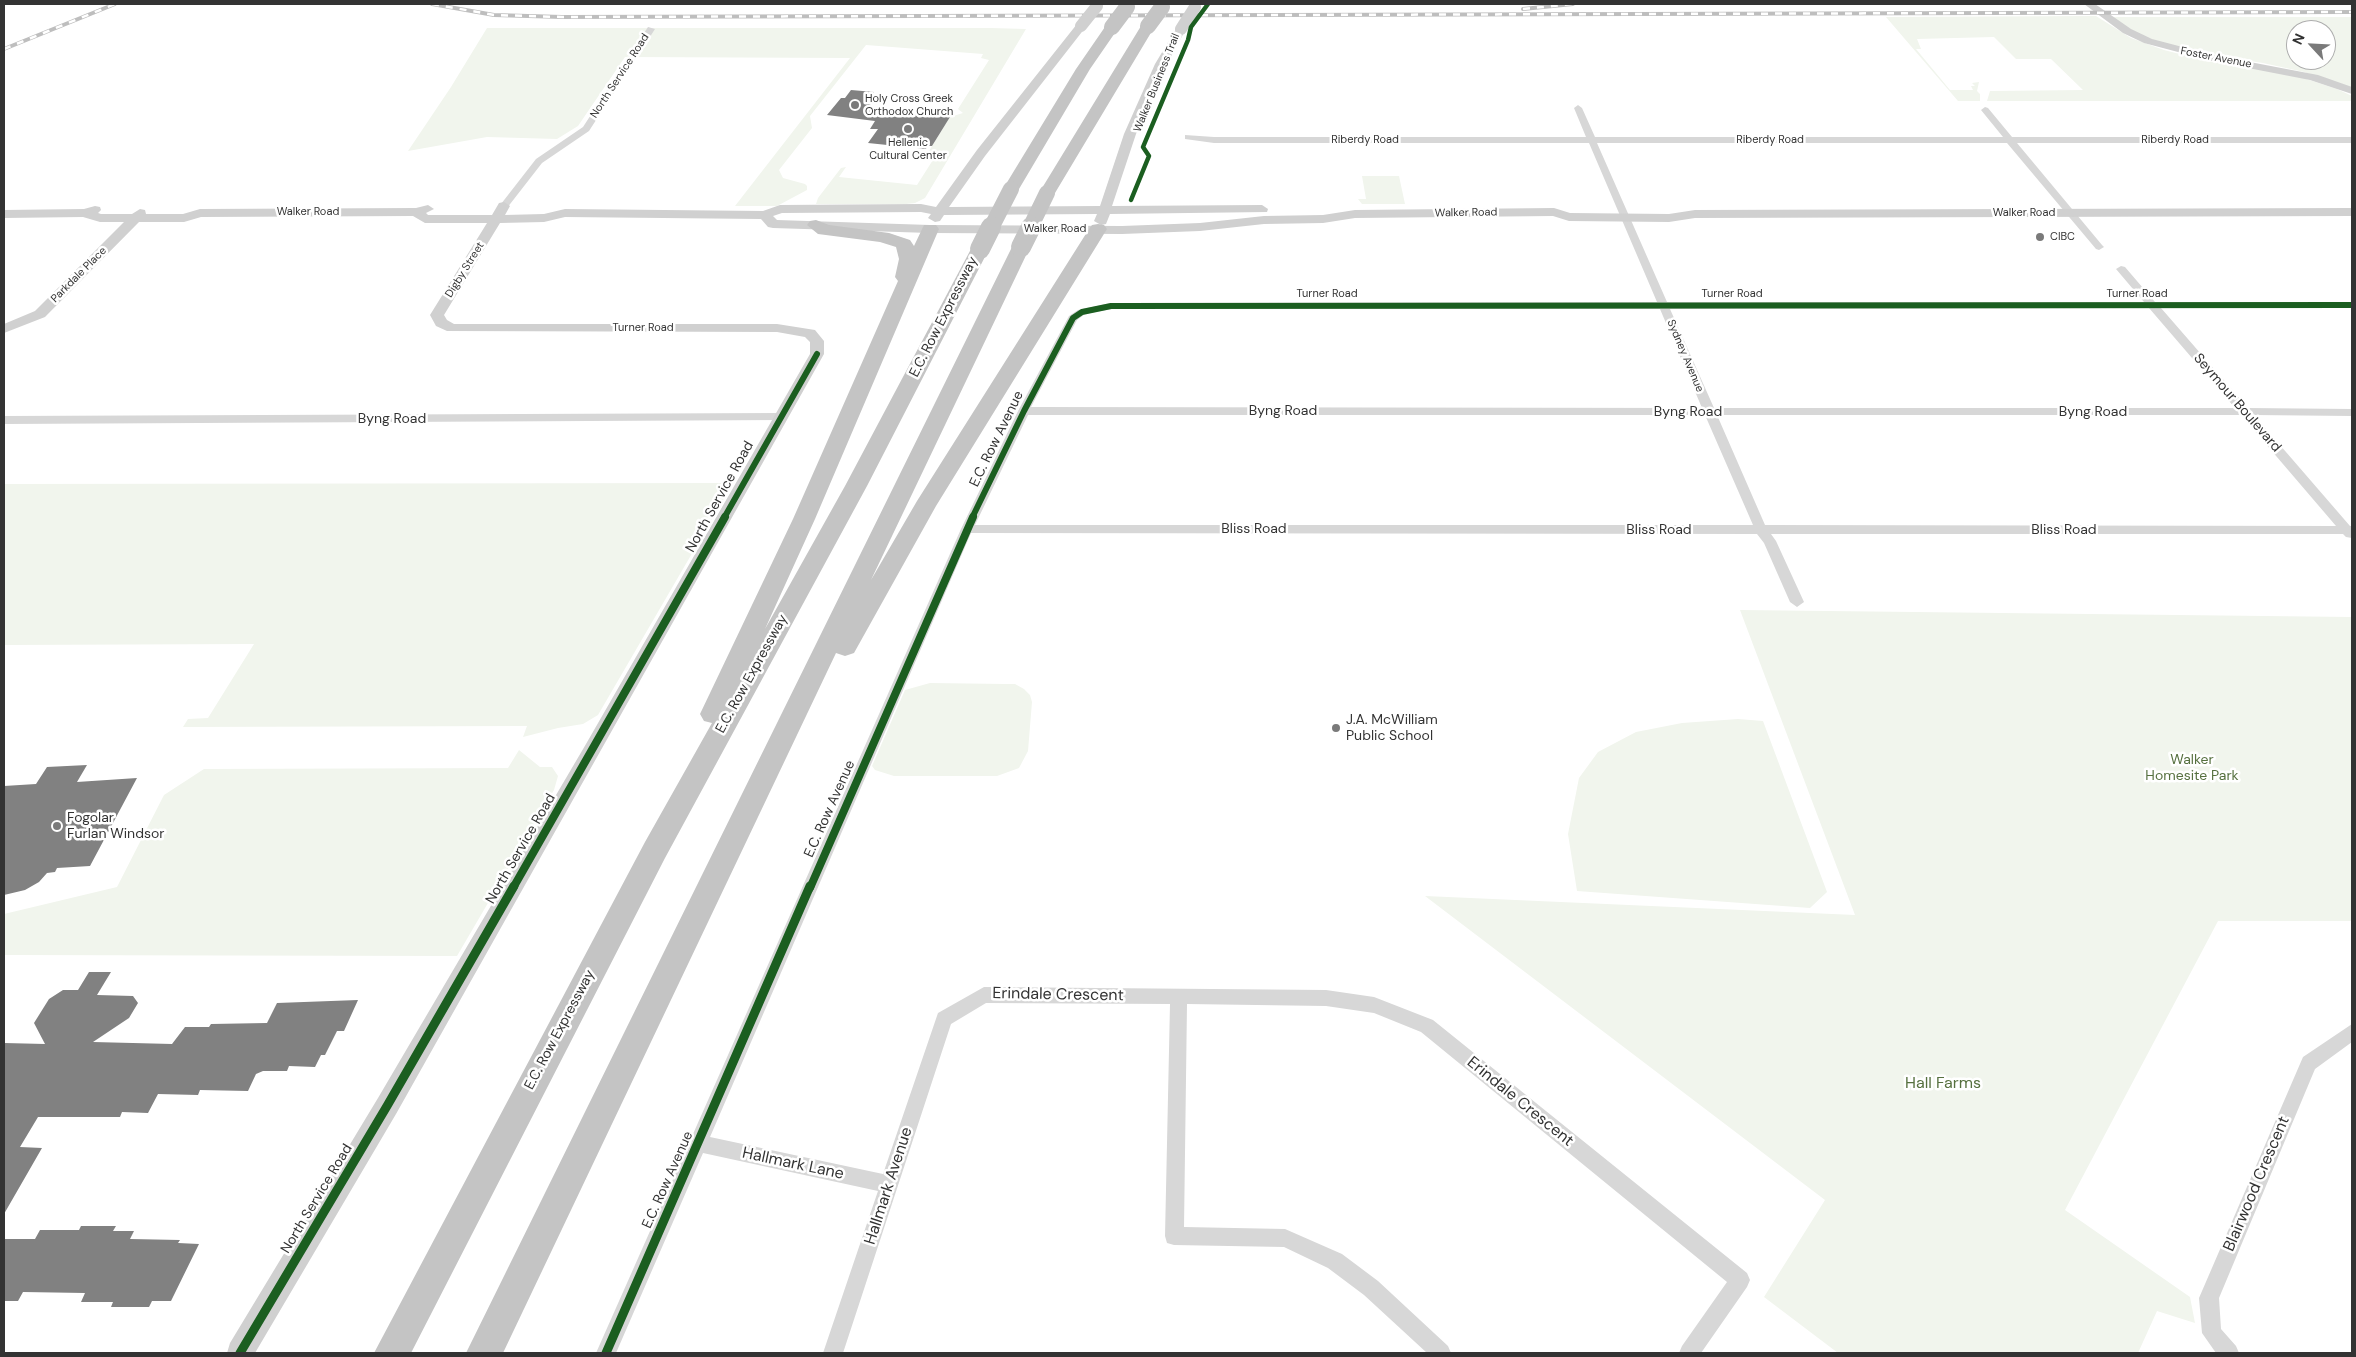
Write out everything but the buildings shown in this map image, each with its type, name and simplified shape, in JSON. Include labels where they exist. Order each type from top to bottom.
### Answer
[{"type":"highway","name":"E.C. Row Expressway","points":[[392,1353],[655,850],[856,486],[1011,189],[1083,68],[1128,5]]},
{"type":"highway","points":[[484,1353],[1048,193],[1148,26],[1163,5]]},
{"type":"highway","points":[[762,783],[826,679],[925,506],[1101,219]]},
{"type":"highway","points":[[816,225],[824,230],[883,237],[904,244],[908,259],[898,304]]},
{"type":"highway","points":[[655,850],[702,737],[804,519],[930,229]]},
{"type":"main road","name":"Foster Avenue","points":[[2089,4],[2127,31],[2170,48],[2212,58],[2314,77],[2352,91]]},
{"type":"main road","points":[[930,229],[938,211],[981,153],[1098,5]]},
{"type":"main road","points":[[1101,219],[1130,134],[1161,64],[1196,5]]},
{"type":"main road","name":"Digby Street","points":[[452,328],[441,323],[437,315],[504,206]]},
{"type":"main road","name":"Walker Road","points":[[84,213],[100,218],[184,218],[200,213],[416,212],[435,207],[548,206],[565,213]]},
{"type":"main road","name":"Walker Road","points":[[4,214],[84,213],[112,207],[189,208],[200,213]]},
{"type":"main road","name":"Parkdale Place","points":[[4,329],[40,314],[145,208]]},
{"type":"main road","name":"Walker Road","points":[[416,212],[425,219],[544,218],[565,213],[765,215],[780,209],[921,208],[938,211],[1101,219],[1200,227],[1264,220],[1323,219],[1348,214],[1554,212],[1569,216],[1623,212],[1670,218],[1695,214],[2352,212]]},
{"type":"main road","name":"Walker Road","points":[[765,215],[773,224],[930,229],[1331,209],[1348,214]]},
{"type":"main road","name":"Turner Road","points":[[452,328],[777,328],[810,333],[817,341],[817,354]]},
{"type":"main road","name":"North Service Road","points":[[240,1353],[382,1115],[593,749],[817,354]]},
{"type":"street","name":"North Service Road","points":[[504,206],[539,161],[586,129],[651,29]]},
{"type":"street","name":"Sydney Avenue","points":[[1578,108],[1761,530],[1770,541],[1797,602]]},
{"type":"street","points":[[1985,110],[2099,247]]},
{"type":"street","name":"Riberdy Road","points":[[1188,137],[1214,140],[2352,140]]},
{"type":"street","name":"Seymour Boulevard","points":[[2121,269],[2350,532]]},
{"type":"street","name":"Turner Road","points":[[1112,306],[2352,305]]},
{"type":"street","name":"E.C. Row Avenue","points":[[606,1353],[967,529],[1024,411],[1073,318],[1082,312],[1094,308],[1112,306]]},
{"type":"street","name":"Byng Road","points":[[1024,411],[2352,412]]},
{"type":"street","name":"Byng Road","points":[[4,420],[780,417]]},
{"type":"street","name":"Bliss Road","points":[[967,529],[2350,532]]},
{"type":"street","name":"Erindale Crescent","points":[[944,1019],[984,995],[1326,998],[1374,1005],[1427,1026],[1740,1280],[1689,1353]]},
{"type":"street","points":[[1179,997],[1174,1236],[1285,1238],[1335,1261],[1371,1288],[1441,1353]]},
{"type":"street","name":"Hallmark Avenue","points":[[833,1353],[944,1019]]},
{"type":"street","name":"Blairwood Crescent","points":[[2229,1353],[2212,1333],[2209,1298],[2309,1063],[2352,1032]]},
{"type":"street","name":"Hallmark Lane","points":[[697,1143],[889,1184]]},
{"type":"green space","points":[[2096,16],[2131,38],[2164,50],[2207,61],[2294,75],[2337,89],[2352,96],[2352,101],[1987,101],[1990,91],[2083,90],[2051,59],[2016,59],[1994,37],[1917,39],[1921,49],[1916,49],[1950,90],[1973,90],[1971,86],[1975,86],[1972,83],[1979,82],[1977,91],[1980,94],[1980,101],[1958,101],[1886,17]]},
{"type":"green space","points":[[2111,17],[2352,17],[2352,88],[2295,70],[2336,70],[2336,20],[2286,20],[2286,68],[2210,55],[2156,41],[2131,30]]},
{"type":"green space","points":[[487,28],[1026,29],[925,198],[915,203],[906,204],[816,204],[818,198],[841,168],[846,167],[839,177],[917,185],[938,152],[929,151],[950,117],[963,113],[958,109],[989,60],[981,58],[983,54],[866,45],[810,116],[812,128],[779,170],[783,178],[805,184],[807,190],[777,206],[735,206],[850,58],[625,57],[578,126],[557,139],[487,137],[408,151],[451,87]]},
{"type":"green space","points":[[1362,176],[1399,176],[1405,204],[1362,204],[1358,199],[1366,199]]},
{"type":"green space","points":[[733,483],[598,715],[583,724],[523,737],[527,726],[183,727],[188,719],[208,718],[254,644],[4,645],[4,484]]},
{"type":"green space","points":[[1740,610],[2352,617],[2352,921],[2218,921],[2065,1210],[2190,1297],[2195,1323],[2157,1311],[2138,1353],[1838,1353],[1764,1297],[1825,1200],[1425,896],[1855,915]]},
{"type":"green space","points":[[930,683],[1015,684],[1024,689],[1030,695],[1032,702],[1028,751],[1019,768],[997,776],[894,776],[875,770],[872,766],[905,690]]},
{"type":"green space","points":[[1738,719],[1763,721],[1827,892],[1810,908],[1577,891],[1568,834],[1579,778],[1598,752],[1636,732],[1682,723]]},
{"type":"green space","points":[[519,750],[540,767],[552,767],[558,776],[554,790],[457,956],[4,955],[4,914],[117,887],[164,795],[204,769],[508,768]]},
{"type":"railway","points":[[4,49],[115,4]]},
{"type":"railway","points":[[432,4],[494,15],[562,17],[2352,12]]},
{"type":"railway","points":[[1523,9],[1573,4]]},
{"type":"cycle path","name":"Walker Business Trail","points":[[1131,200],[1133,191],[1149,156],[1143,147],[1188,40],[1191,27],[1208,4]]},
{"type":"cycle path","points":[[606,1353],[967,529],[1024,411],[1073,318],[1082,312],[1111,306],[2352,305]]},
{"type":"cycle path","points":[[240,1353],[387,1106],[593,749],[817,354]]},
{"type":"place","name":"Holy Cross Greek Orthodox Church","points":[[855,105]]},
{"type":"place","name":"Hellenic Cultural Center","points":[[908,129]]},
{"type":"place","name":"CIBC","points":[[2040,237]]},
{"type":"place","name":"J.A. McWilliam Public School","points":[[1336,728]]},
{"type":"place","name":"Fogolar Furlan Windsor","points":[[57,826]]},
{"type":"park label","name":"Walker Homesite Park","points":[[2192,768]]},
{"type":"park label","name":"Hall Farms","points":[[1943,1084]]}]
